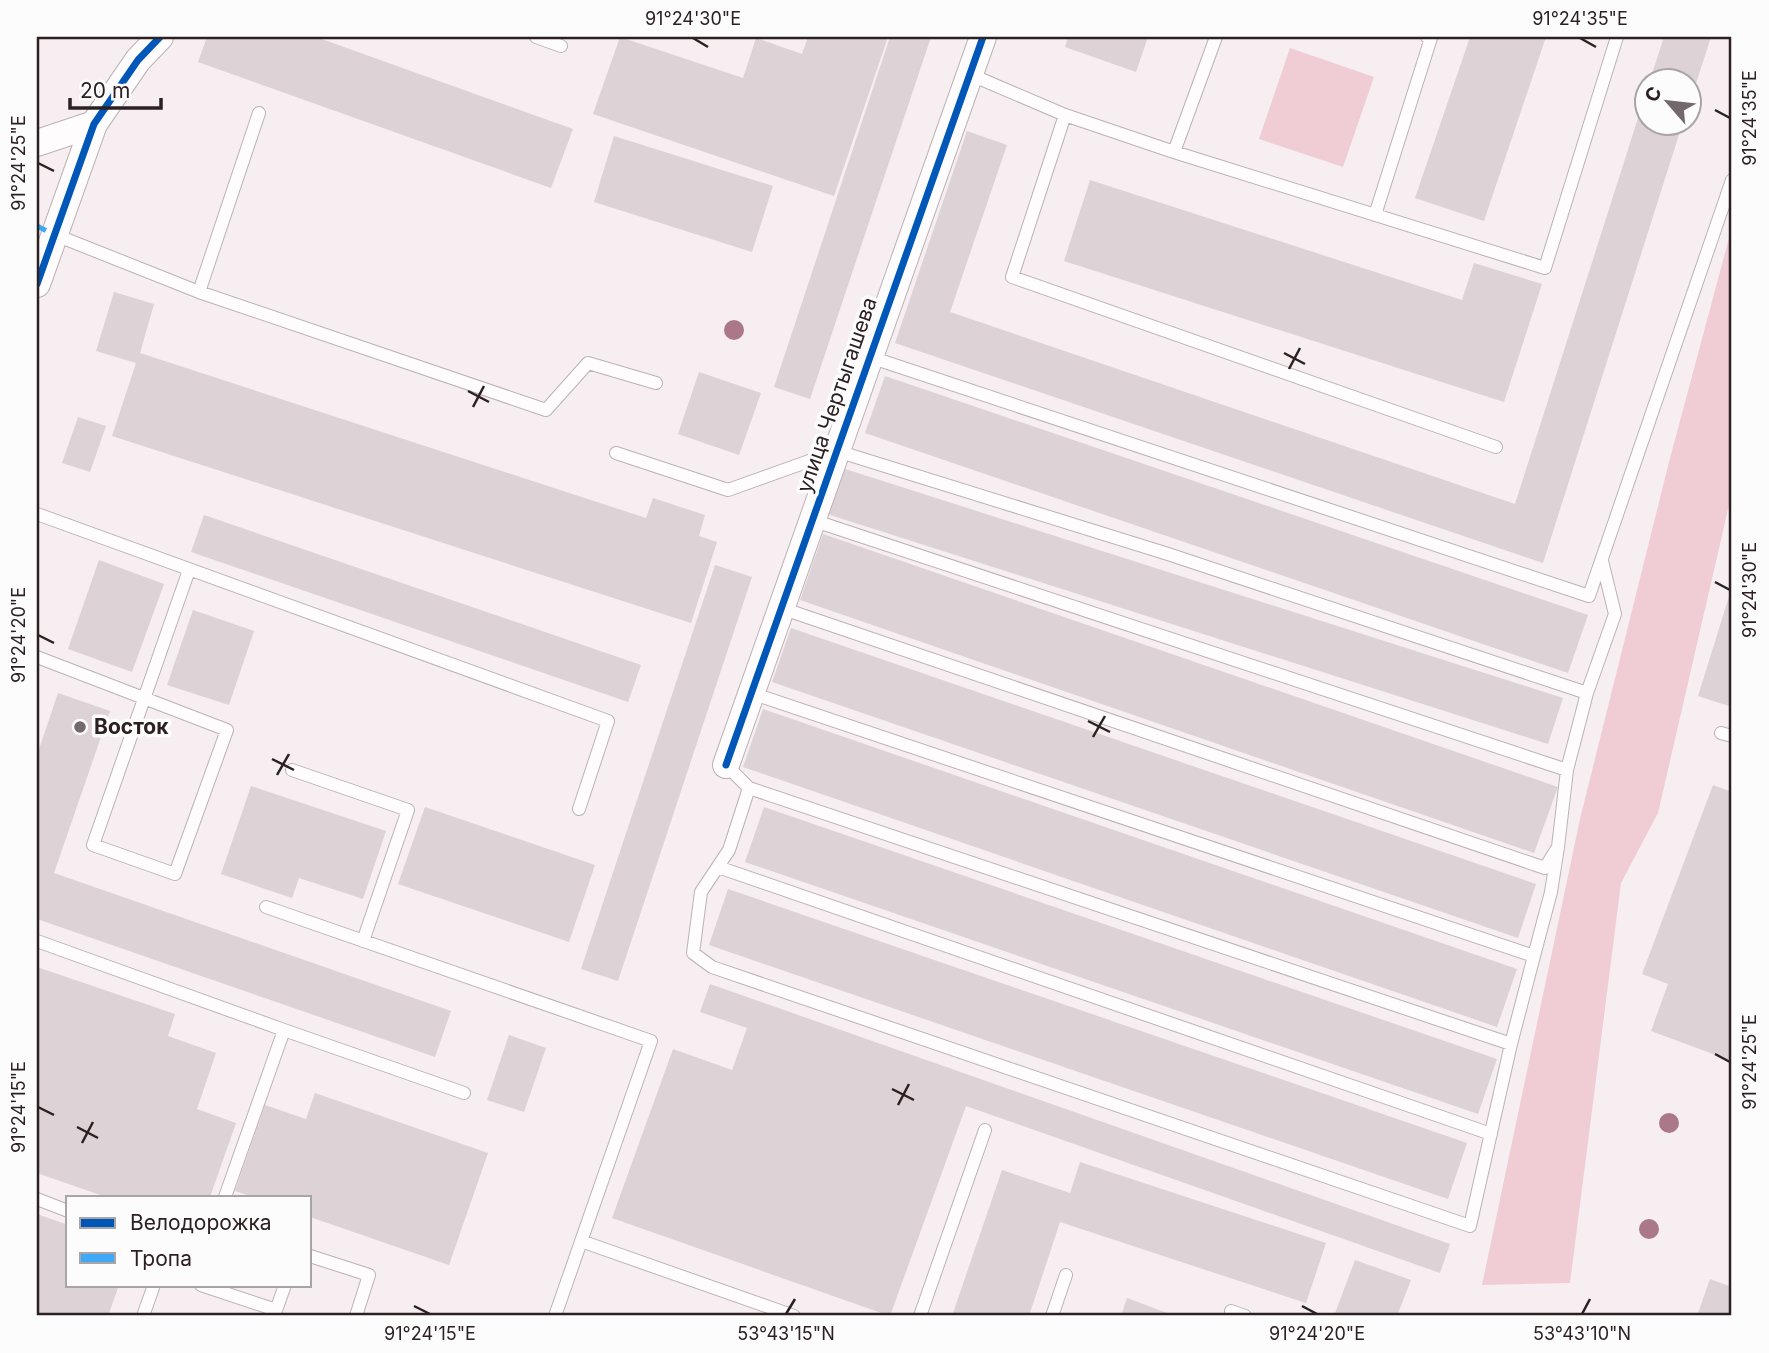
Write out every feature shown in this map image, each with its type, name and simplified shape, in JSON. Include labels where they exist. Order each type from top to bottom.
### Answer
[{"type":"street","points":[[37,284],[94,124],[138,60],[160,37]]},
{"type":"street","name":"улица Чертыгашева","points":[[726,765],[983,37]]},
{"type":"street","points":[[37,143],[94,124]]},
{"type":"lane","points":[[536,37],[561,46]]},
{"type":"lane","points":[[1174,152],[1216,37]]},
{"type":"lane","points":[[1375,215],[1431,38],[1427,37]]},
{"type":"lane","points":[[969,74],[1065,115],[1174,152],[1545,268],[1617,37]]},
{"type":"lane","points":[[199,292],[259,113]]},
{"type":"lane","points":[[1065,115],[1012,277],[1496,446]]},
{"type":"lane","points":[[870,357],[1589,596],[1732,180]]},
{"type":"lane","points":[[53,234],[199,292],[546,410],[588,363],[656,383]]},
{"type":"lane","points":[[616,453],[728,490],[837,451],[1168,554],[1587,693]]},
{"type":"lane","points":[[37,514],[608,721],[579,808]]},
{"type":"lane","points":[[812,520],[1567,770]]},
{"type":"lane","points":[[749,788],[729,850],[701,892],[693,953],[712,967],[1470,1226],[1511,1044],[1551,892],[1567,770],[1587,693],[1615,614],[1602,560]]},
{"type":"lane","points":[[37,657],[144,698],[227,730],[175,874],[93,845],[144,698],[189,570]]},
{"type":"lane","points":[[781,608],[1545,868],[1558,847]]},
{"type":"lane","points":[[751,693],[1534,957]]},
{"type":"lane","points":[[726,765],[749,788],[1511,1044]]},
{"type":"lane","points":[[292,770],[408,810],[363,941]]},
{"type":"lane","points":[[718,867],[1491,1134]]},
{"type":"lane","points":[[267,907],[651,1041],[555,1316]]},
{"type":"lane","points":[[37,940],[464,1093]]},
{"type":"lane","points":[[228,1195],[284,1030]]},
{"type":"lane","points":[[920,1316],[985,1130]]},
{"type":"lane","points":[[37,1199],[66,1210]]},
{"type":"lane","points":[[581,1241],[789,1315]]},
{"type":"lane","points":[[312,1257],[369,1275],[356,1316]]},
{"type":"lane","points":[[1052,1316],[1066,1275]]},
{"type":"lane","points":[[143,1316],[153,1286]]},
{"type":"lane","points":[[204,1286],[275,1313],[285,1286]]},
{"type":"lane","points":[[1231,1311],[1245,1316]]},
{"type":"shaded area","points":[[1290,48],[1374,77],[1343,167],[1259,139]]},
{"type":"shaded area","points":[[1732,227],[1732,492],[1658,813],[1621,883],[1570,1283],[1482,1285],[1580,819],[1669,462]]},
{"type":"building","points":[[207,37],[316,37],[573,129],[551,188],[198,62]]},
{"type":"building","points":[[620,37],[743,78],[756,38],[802,54],[808,37],[888,37],[834,196],[593,114]]},
{"type":"building","points":[[890,37],[931,37],[810,399],[774,387]]},
{"type":"building","points":[[1068,37],[1148,37],[1136,72],[1065,47]]},
{"type":"building","points":[[1470,37],[1546,37],[1484,221],[1415,198]]},
{"type":"building","points":[[1664,37],[1711,37],[1702,66],[1655,66]]},
{"type":"building","points":[[967,131],[1007,145],[950,312],[1515,504],[1632,136],[1679,136],[1543,563],[895,343]]},
{"type":"building","points":[[614,136],[773,186],[752,252],[594,202]]},
{"type":"building","points":[[1090,180],[1462,300],[1474,263],[1542,284],[1504,402],[1064,261]]},
{"type":"building","points":[[114,292],[154,304],[140,353],[646,518],[653,498],[705,515],[699,536],[717,542],[691,623],[112,436],[136,363],[96,351]]},
{"type":"building","points":[[699,372],[761,393],[739,455],[678,434]]},
{"type":"building","points":[[885,376],[1588,615],[1568,673],[865,433]]},
{"type":"building","points":[[78,417],[106,426],[90,472],[62,463]]},
{"type":"building","points":[[842,468],[1563,698],[1548,744],[827,514]]},
{"type":"building","points":[[204,515],[641,665],[628,702],[191,552]]},
{"type":"building","points":[[823,534],[1558,787],[1534,853],[800,600]]},
{"type":"building","points":[[99,560],[164,584],[132,672],[68,649]]},
{"type":"building","points":[[715,565],[752,577],[618,981],[581,969]]},
{"type":"building","points":[[1732,587],[1732,707],[1698,696]]},
{"type":"building","points":[[193,610],[254,631],[229,705],[167,685]]},
{"type":"building","points":[[791,628],[1536,884],[1518,938],[772,682]]},
{"type":"building","points":[[58,693],[110,711],[54,873],[451,1011],[435,1057],[37,919],[37,755]]},
{"type":"building","points":[[763,709],[1517,969],[1497,1027],[743,767]]},
{"type":"building","points":[[1713,785],[1732,792],[1732,1061],[1651,1031],[1668,984],[1642,974]]},
{"type":"building","points":[[251,786],[386,831],[363,899],[299,878],[292,898],[221,874]]},
{"type":"building","points":[[425,807],[595,865],[569,942],[398,884]]},
{"type":"building","points":[[764,807],[1497,1059],[1478,1114],[745,862]]},
{"type":"building","points":[[728,889],[1467,1143],[1448,1199],[709,945]]},
{"type":"building","points":[[37,967],[175,1014],[168,1036],[216,1053],[197,1109],[236,1123],[210,1196],[103,1196],[37,1173]]},
{"type":"building","points":[[710,984],[1450,1244],[1440,1273],[966,1106],[890,1316],[612,1218],[673,1049],[732,1070],[747,1028],[700,1012]]},
{"type":"building","points":[[509,1035],[546,1048],[524,1112],[487,1100]]},
{"type":"building","points":[[315,1093],[488,1153],[449,1265],[312,1218],[312,1196],[250,1196],[235,1191],[265,1105],[306,1119]]},
{"type":"building","points":[[1080,1162],[1326,1243],[1306,1303],[1060,1222],[1029,1316],[952,1316],[1002,1170],[1070,1193]]},
{"type":"building","points":[[37,1214],[66,1224],[66,1286],[119,1286],[108,1316],[37,1316]]},
{"type":"building","points":[[1355,1260],[1411,1280],[1397,1316],[1334,1316]]},
{"type":"building","points":[[1710,1279],[1732,1287],[1732,1316],[1697,1316]]},
{"type":"building","points":[[1127,1298],[1175,1316],[1121,1316]]},
{"type":"marked path","points":[[37,226],[53,234]]},
{"type":"cycle path","points":[[37,284],[94,124],[138,60],[160,37]]},
{"type":"cycle path","points":[[726,765],[983,37]]},
{"type":"place","name":"Восток","points":[[80,727]]}]
